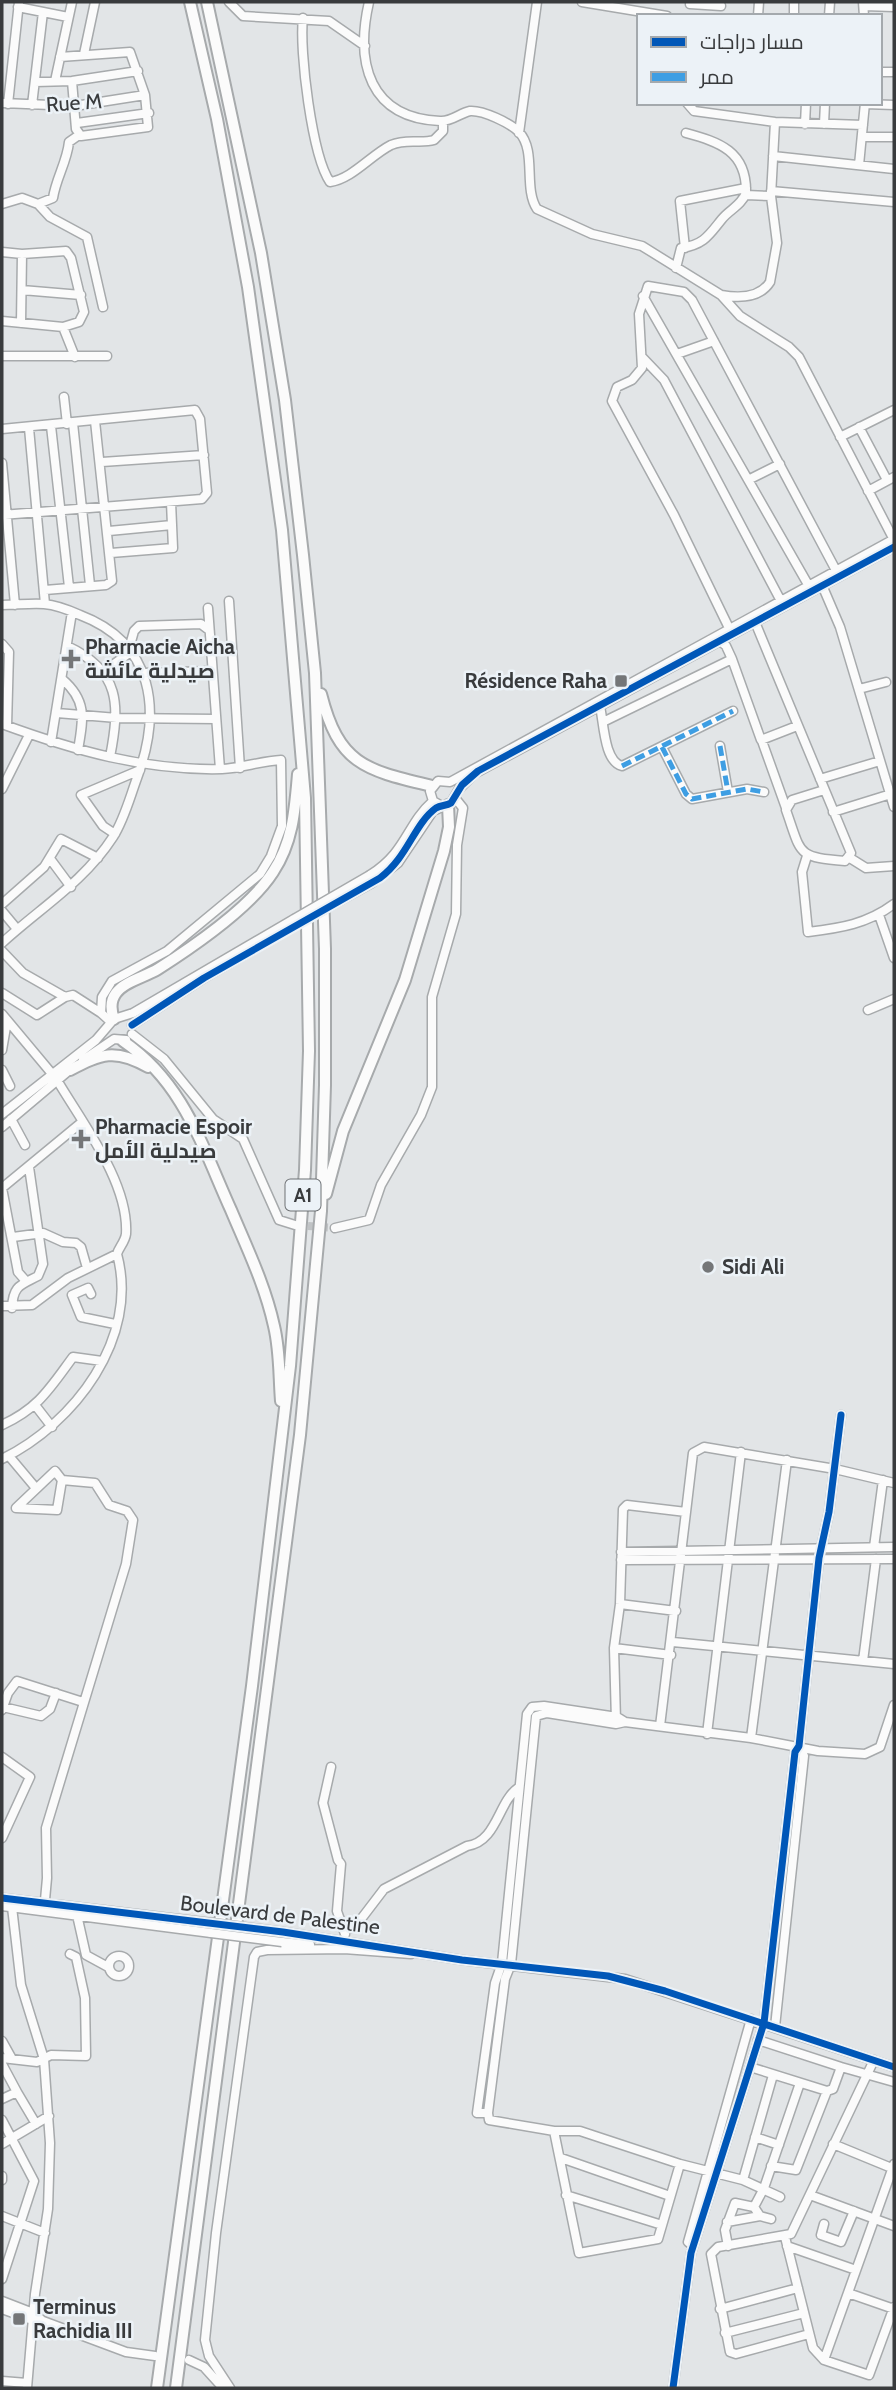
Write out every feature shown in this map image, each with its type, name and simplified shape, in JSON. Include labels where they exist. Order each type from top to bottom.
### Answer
[{"type":"highway","name":"A1","points":[[157,2388],[250,1700],[282,1428],[297,1276],[309,1051],[305,798],[282,530],[267,410],[230,185],[190,2]]},
{"type":"highway","name":"A1","points":[[176,2388],[285,1564],[306,1380],[321,1211],[325,950],[315,673],[280,373],[258,239],[207,2]]},
{"type":"highway","points":[[315,673],[330,727],[347,752],[372,770],[432,786]]},
{"type":"highway","points":[[114,1022],[112,1004],[121,989],[159,968],[237,911],[273,874],[290,834],[301,758]]},
{"type":"highway","points":[[321,1211],[342,1131],[405,980],[442,859],[449,827],[446,800]]},
{"type":"highway","points":[[125,1035],[168,1083],[205,1145],[258,1272],[278,1347],[282,1428]]},
{"type":"highway","points":[[70,1070],[101,1054],[121,1055],[149,1067],[168,1083]]},
{"type":"street","points":[[55,81],[72,2]]},
{"type":"street","points":[[85,54],[95,2]]},
{"type":"street","points":[[229,2],[243,16],[329,21],[365,46]]},
{"type":"street","points":[[369,2],[365,46],[369,77],[389,106],[410,117],[443,121],[471,111],[482,112],[519,132]]},
{"type":"street","points":[[537,2],[519,115],[519,132],[526,152],[532,201],[537,209],[592,234],[633,242],[721,295],[740,316],[789,347],[799,357],[894,539],[838,573],[729,628],[717,638]]},
{"type":"street","points":[[582,2],[655,14]]},
{"type":"street","points":[[690,3],[721,8]]},
{"type":"street","points":[[5,104],[19,4],[68,17]]},
{"type":"street","points":[[864,4],[894,6]]},
{"type":"street","points":[[32,105],[43,12]]},
{"type":"street","points":[[303,18],[305,75],[314,132],[329,181],[344,177],[391,145],[406,140],[434,140],[443,131],[443,121]]},
{"type":"street","points":[[38,204],[53,198],[57,181],[67,161],[69,142],[83,136],[149,126],[145,95],[132,53],[121,51],[60,57]]},
{"type":"street","points":[[35,82],[72,81],[138,71]]},
{"type":"street","points":[[72,81],[77,123],[83,136]]},
{"type":"street","name":"Rue M","points":[[5,104],[75,106],[145,95]]},
{"type":"street","points":[[689,105],[694,111],[775,122],[863,125]]},
{"type":"street","points":[[805,124],[806,105]]},
{"type":"street","points":[[824,124],[825,105]]},
{"type":"street","points":[[859,165],[865,105]]},
{"type":"street","points":[[77,123],[149,113]]},
{"type":"street","points":[[721,295],[744,296],[762,291],[770,282],[777,243],[771,194],[775,122]]},
{"type":"street","points":[[676,268],[678,252],[709,238],[724,217],[739,205],[746,191],[737,160],[729,149],[721,142],[686,133]]},
{"type":"street","points":[[862,137],[894,137]]},
{"type":"street","points":[[773,156],[894,169]]},
{"type":"street","points":[[685,247],[680,201],[746,191],[894,202]]},
{"type":"street","points":[[2,204],[22,198],[38,204],[50,217],[87,237],[103,307]]},
{"type":"street","points":[[2,252],[22,254],[66,251],[71,258],[83,317],[76,324],[63,327],[2,321]]},
{"type":"street","points":[[21,323],[22,254]]},
{"type":"street","points":[[729,628],[679,526],[612,401],[617,387],[639,374],[642,357],[639,313],[648,286],[687,295],[838,573]]},
{"type":"street","points":[[22,290],[80,295]]},
{"type":"street","points":[[643,296],[810,588]]},
{"type":"street","points":[[63,327],[75,357]]},
{"type":"street","points":[[677,354],[714,341]]},
{"type":"street","points":[[2,356],[107,356]]},
{"type":"street","points":[[642,357],[664,380],[782,603]]},
{"type":"street","points":[[64,397],[83,508],[90,586]]},
{"type":"street","points":[[2,429],[195,410],[200,419],[207,489],[205,498],[4,514]]},
{"type":"street","points":[[840,438],[894,410]]},
{"type":"street","points":[[45,590],[111,582],[109,531],[95,421]]},
{"type":"street","points":[[51,426],[69,587]]},
{"type":"street","points":[[859,427],[891,479],[868,491]]},
{"type":"street","points":[[29,428],[45,604]]},
{"type":"street","points":[[102,462],[204,455]]},
{"type":"street","points":[[2,463],[4,514],[15,605]]},
{"type":"street","points":[[750,479],[780,464]]},
{"type":"street","points":[[111,553],[172,549],[174,543],[171,502]]},
{"type":"street","points":[[109,531],[172,525]]},
{"type":"street","points":[[810,588],[822,586],[838,573],[894,547]]},
{"type":"street","points":[[822,586],[840,627],[894,807]]},
{"type":"street","points":[[229,601],[240,768]]},
{"type":"street","points":[[334,1228],[369,1220],[381,1185],[421,1115],[432,1087],[432,997],[456,914],[457,845],[463,808],[446,800],[432,786],[438,780],[450,782],[717,638],[755,622],[782,603]]},
{"type":"street","points":[[2,605],[45,604],[72,612],[111,631],[131,650],[144,673],[151,718],[141,766],[115,834],[98,858],[71,887],[2,943]]},
{"type":"street","points":[[208,608],[220,769]]},
{"type":"street","points":[[51,742],[72,612]]},
{"type":"street","points":[[755,622],[834,812],[850,859]]},
{"type":"street","points":[[103,673],[131,650],[134,631],[139,626],[201,624],[209,630]]},
{"type":"street","points":[[717,638],[724,644],[732,659],[800,849],[807,856],[845,861],[850,859],[866,868],[894,866]]},
{"type":"street","points":[[2,644],[9,652],[5,725],[29,735],[141,766],[220,769],[281,760],[282,826],[266,866],[246,889],[167,951],[112,981],[102,998],[101,1013]]},
{"type":"street","points":[[67,646],[92,660],[111,686],[117,718],[110,757]]},
{"type":"street","points":[[605,721],[732,659]]},
{"type":"street","points":[[144,673],[212,671]]},
{"type":"street","points":[[62,679],[78,695],[84,715],[78,750]]},
{"type":"street","points":[[859,689],[886,682]]},
{"type":"street","points":[[599,702],[605,721],[609,755],[617,765],[622,766],[733,711]]},
{"type":"street","points":[[2,1127],[114,1022],[398,863],[425,820],[478,771],[599,702]]},
{"type":"street","points":[[57,713],[117,718],[216,719]]},
{"type":"street","points":[[762,741],[797,726]]},
{"type":"street","points":[[2,789],[29,735]]},
{"type":"street","points":[[720,746],[728,792]]},
{"type":"street","points":[[662,747],[688,796],[696,800],[747,789],[764,792]]},
{"type":"street","points":[[820,779],[880,761]]},
{"type":"street","points":[[115,834],[103,826],[85,804],[92,788],[141,766]]},
{"type":"street","points":[[446,800],[450,782]]},
{"type":"street","points":[[786,808],[792,800],[824,790]]},
{"type":"street","points":[[834,812],[891,794]]},
{"type":"street","points":[[2,904],[51,860],[62,839],[98,858]]},
{"type":"street","points":[[807,856],[802,872],[808,932],[855,926],[879,915],[894,904]]},
{"type":"street","points":[[51,860],[71,887]]},
{"type":"street","points":[[2,911],[18,929]]},
{"type":"street","points":[[879,915],[894,958]]},
{"type":"street","points":[[2,1114],[125,1035],[204,978],[294,922]]},
{"type":"street","points":[[2,951],[23,972],[65,997]]},
{"type":"street","points":[[2,993],[37,1015],[65,997],[73,995],[114,1022],[125,1035],[164,1059],[214,1119],[243,1139],[279,1220],[295,1224]]},
{"type":"street","points":[[869,1010],[894,999]]},
{"type":"street","points":[[2,1050],[4,1018]]},
{"type":"street","points":[[2,1312],[32,1305],[87,1268],[117,1254],[126,1238],[125,1207],[115,1181],[55,1078],[4,1018]]},
{"type":"street","points":[[114,1022],[125,1035]]},
{"type":"street","points":[[2,1070],[10,1086]]},
{"type":"street","points":[[11,1119],[24,1145]]},
{"type":"street","points":[[25,1280],[18,1272],[2,1188],[82,1122]]},
{"type":"street","points":[[12,1308],[14,1291],[25,1280],[36,1278],[41,1272],[29,1167]]},
{"type":"street","points":[[13,1237],[38,1232],[80,1245],[87,1268]]},
{"type":"street","points":[[35,1487],[6,1457],[52,1427],[74,1406],[102,1361],[115,1324],[121,1287],[121,1269],[117,1254]]},
{"type":"street","points":[[90,1294],[88,1288],[72,1295],[81,1317],[115,1324]]},
{"type":"street","points":[[2,1306],[12,1308]]},
{"type":"street","points":[[2,1425],[35,1405],[50,1392],[73,1357],[102,1361]]},
{"type":"street","points":[[35,1405],[52,1427]]},
{"type":"street","points":[[712,2172],[764,2024],[795,1752],[799,1746],[807,1656],[841,1415]]},
{"type":"street","points":[[660,1726],[677,1611],[695,1450],[704,1447],[741,1452],[894,1483]]},
{"type":"street","points":[[707,1734],[741,1452]]},
{"type":"street","points":[[751,1738],[764,1652],[773,1555],[786,1460]]},
{"type":"street","points":[[44,1907],[46,1828],[126,1564],[133,1520],[127,1511],[109,1504],[95,1483],[62,1480],[55,1471],[35,1487],[16,1508],[57,1510],[62,1480]]},
{"type":"street","points":[[874,1547],[883,1480]]},
{"type":"street","points":[[619,1721],[614,1648],[620,1604],[623,1509],[627,1505],[686,1512]]},
{"type":"street","points":[[621,1556],[820,1554],[894,1547]]},
{"type":"street","points":[[820,1554],[894,1559]]},
{"type":"street","points":[[863,1661],[876,1559]]},
{"type":"street","points":[[620,1604],[677,1611]]},
{"type":"street","points":[[673,1642],[894,1664]]},
{"type":"street","points":[[614,1648],[671,1655]]},
{"type":"street","points":[[56,1693],[50,1709],[41,1716],[2,1708],[5,1692],[16,1681],[56,1693],[83,1702]]},
{"type":"street","points":[[488,2113],[477,2113],[495,1983],[507,1964],[525,1719],[533,1712],[547,1713],[751,1738],[818,1751],[872,1752],[882,1743],[894,1705]]},
{"type":"street","points":[[533,1712],[489,2120],[554,2131],[580,2132],[680,2164],[743,2180],[780,2197]]},
{"type":"street","points":[[775,2027],[804,1756],[799,1746]]},
{"type":"street","points":[[2,1838],[30,1777],[3,1761]]},
{"type":"street","points":[[230,2388],[209,2356],[205,2340],[216,2233],[254,1957],[257,1952],[267,1950],[346,1945],[345,1930],[337,1911],[341,1864],[323,1803],[331,1768]]},
{"type":"street","points":[[345,1930],[355,1927],[384,1889],[467,1846],[480,1843],[504,1810],[512,1792],[519,1788]]},
{"type":"street","name":"Boulevard de Palestine","points":[[2,1898],[80,1916],[282,1932],[399,1955],[418,1953],[625,1979],[894,2067]]},
{"type":"street","name":"Boulevard de Palestine","points":[[2,1906],[44,1907],[211,1928],[282,1942],[346,1945]]},
{"type":"street","points":[[2,2381],[27,2386],[50,2189],[49,2116],[44,2059],[21,1985],[12,1907]]},
{"type":"street","points":[[80,1916],[87,1956],[108,1967]]},
{"type":"street","points":[[2,2058],[37,2062],[51,2055],[83,2058],[86,2055],[85,1995],[76,1957],[70,1954]]},
{"type":"street","points":[[673,2388],[680,2321],[693,2246],[751,2019]]},
{"type":"street","points":[[758,2040],[894,2082]]},
{"type":"street","points":[[2,2041],[12,2059]]},
{"type":"street","points":[[848,2293],[894,2308],[869,2375],[824,2360],[815,2353],[786,2242],[874,2060]]},
{"type":"street","points":[[2,2064],[36,2124]]},
{"type":"street","points":[[750,2067],[827,2091],[833,2089],[841,2067]]},
{"type":"street","points":[[743,2180],[773,2075]]},
{"type":"street","points":[[754,2207],[764,2188],[800,2083]]},
{"type":"street","points":[[771,2166],[796,2170],[827,2091]]},
{"type":"street","points":[[2,2099],[17,2092]]},
{"type":"street","points":[[2,2144],[49,2116]]},
{"type":"street","points":[[2,2120],[33,2179],[2,2279]]},
{"type":"street","points":[[554,2131],[579,2253],[658,2239],[680,2164]]},
{"type":"street","points":[[755,2137],[779,2145]]},
{"type":"street","points":[[824,2360],[894,2167],[833,2144]]},
{"type":"street","points":[[561,2158],[670,2196]]},
{"type":"street","points":[[566,2195],[662,2225]]},
{"type":"street","points":[[810,2195],[894,2225]]},
{"type":"street","points":[[728,2246],[724,2230],[734,2203],[754,2207],[760,2216]]},
{"type":"street","points":[[824,2224],[821,2235],[841,2242],[854,2211]]},
{"type":"street","points":[[2,2216],[45,2233]]},
{"type":"street","points":[[727,2222],[760,2216],[771,2219]]},
{"type":"street","points":[[809,2334],[734,2354],[727,2348],[711,2255],[715,2248],[786,2242],[856,2270]]},
{"type":"street","points":[[720,2309],[798,2288]]},
{"type":"street","points":[[2,2301],[33,2317]]},
{"type":"street","points":[[2,2309],[43,2320],[126,2352],[155,2356]]},
{"type":"street","points":[[725,2333],[804,2313]]},
{"type":"street","points":[[189,2360],[204,2367],[223,2388]]},
{"type":"tunnel","points":[[296,1225],[335,1228]]},
{"type":"marked path","points":[[622,766],[733,711]]},
{"type":"marked path","points":[[720,746],[728,792]]},
{"type":"marked path","points":[[662,747],[686,794],[692,799],[747,789],[764,792]]},
{"type":"cycle path","points":[[132,1025],[204,978],[380,878],[390,870],[428,815],[436,808],[451,803],[462,785],[478,771],[894,547]]},
{"type":"cycle path","points":[[673,2388],[691,2253],[764,2023],[795,1752],[799,1746],[819,1558],[829,1512],[841,1415]]},
{"type":"cycle path","points":[[2,1898],[283,1932],[462,1960],[608,1976],[665,1991],[894,2067]]},
{"type":"place","name":"Pharmacie Aicha صيدلية عائشة","points":[[71,659]]},
{"type":"place","name":"Résidence Raha","points":[[621,681]]},
{"type":"place","name":"Pharmacie Espoir صيدلية الأمل","points":[[81,1139]]},
{"type":"place","name":"Sidi Ali","points":[[708,1267]]},
{"type":"place","name":"Terminus Rachidia III","points":[[19,2319]]}]
